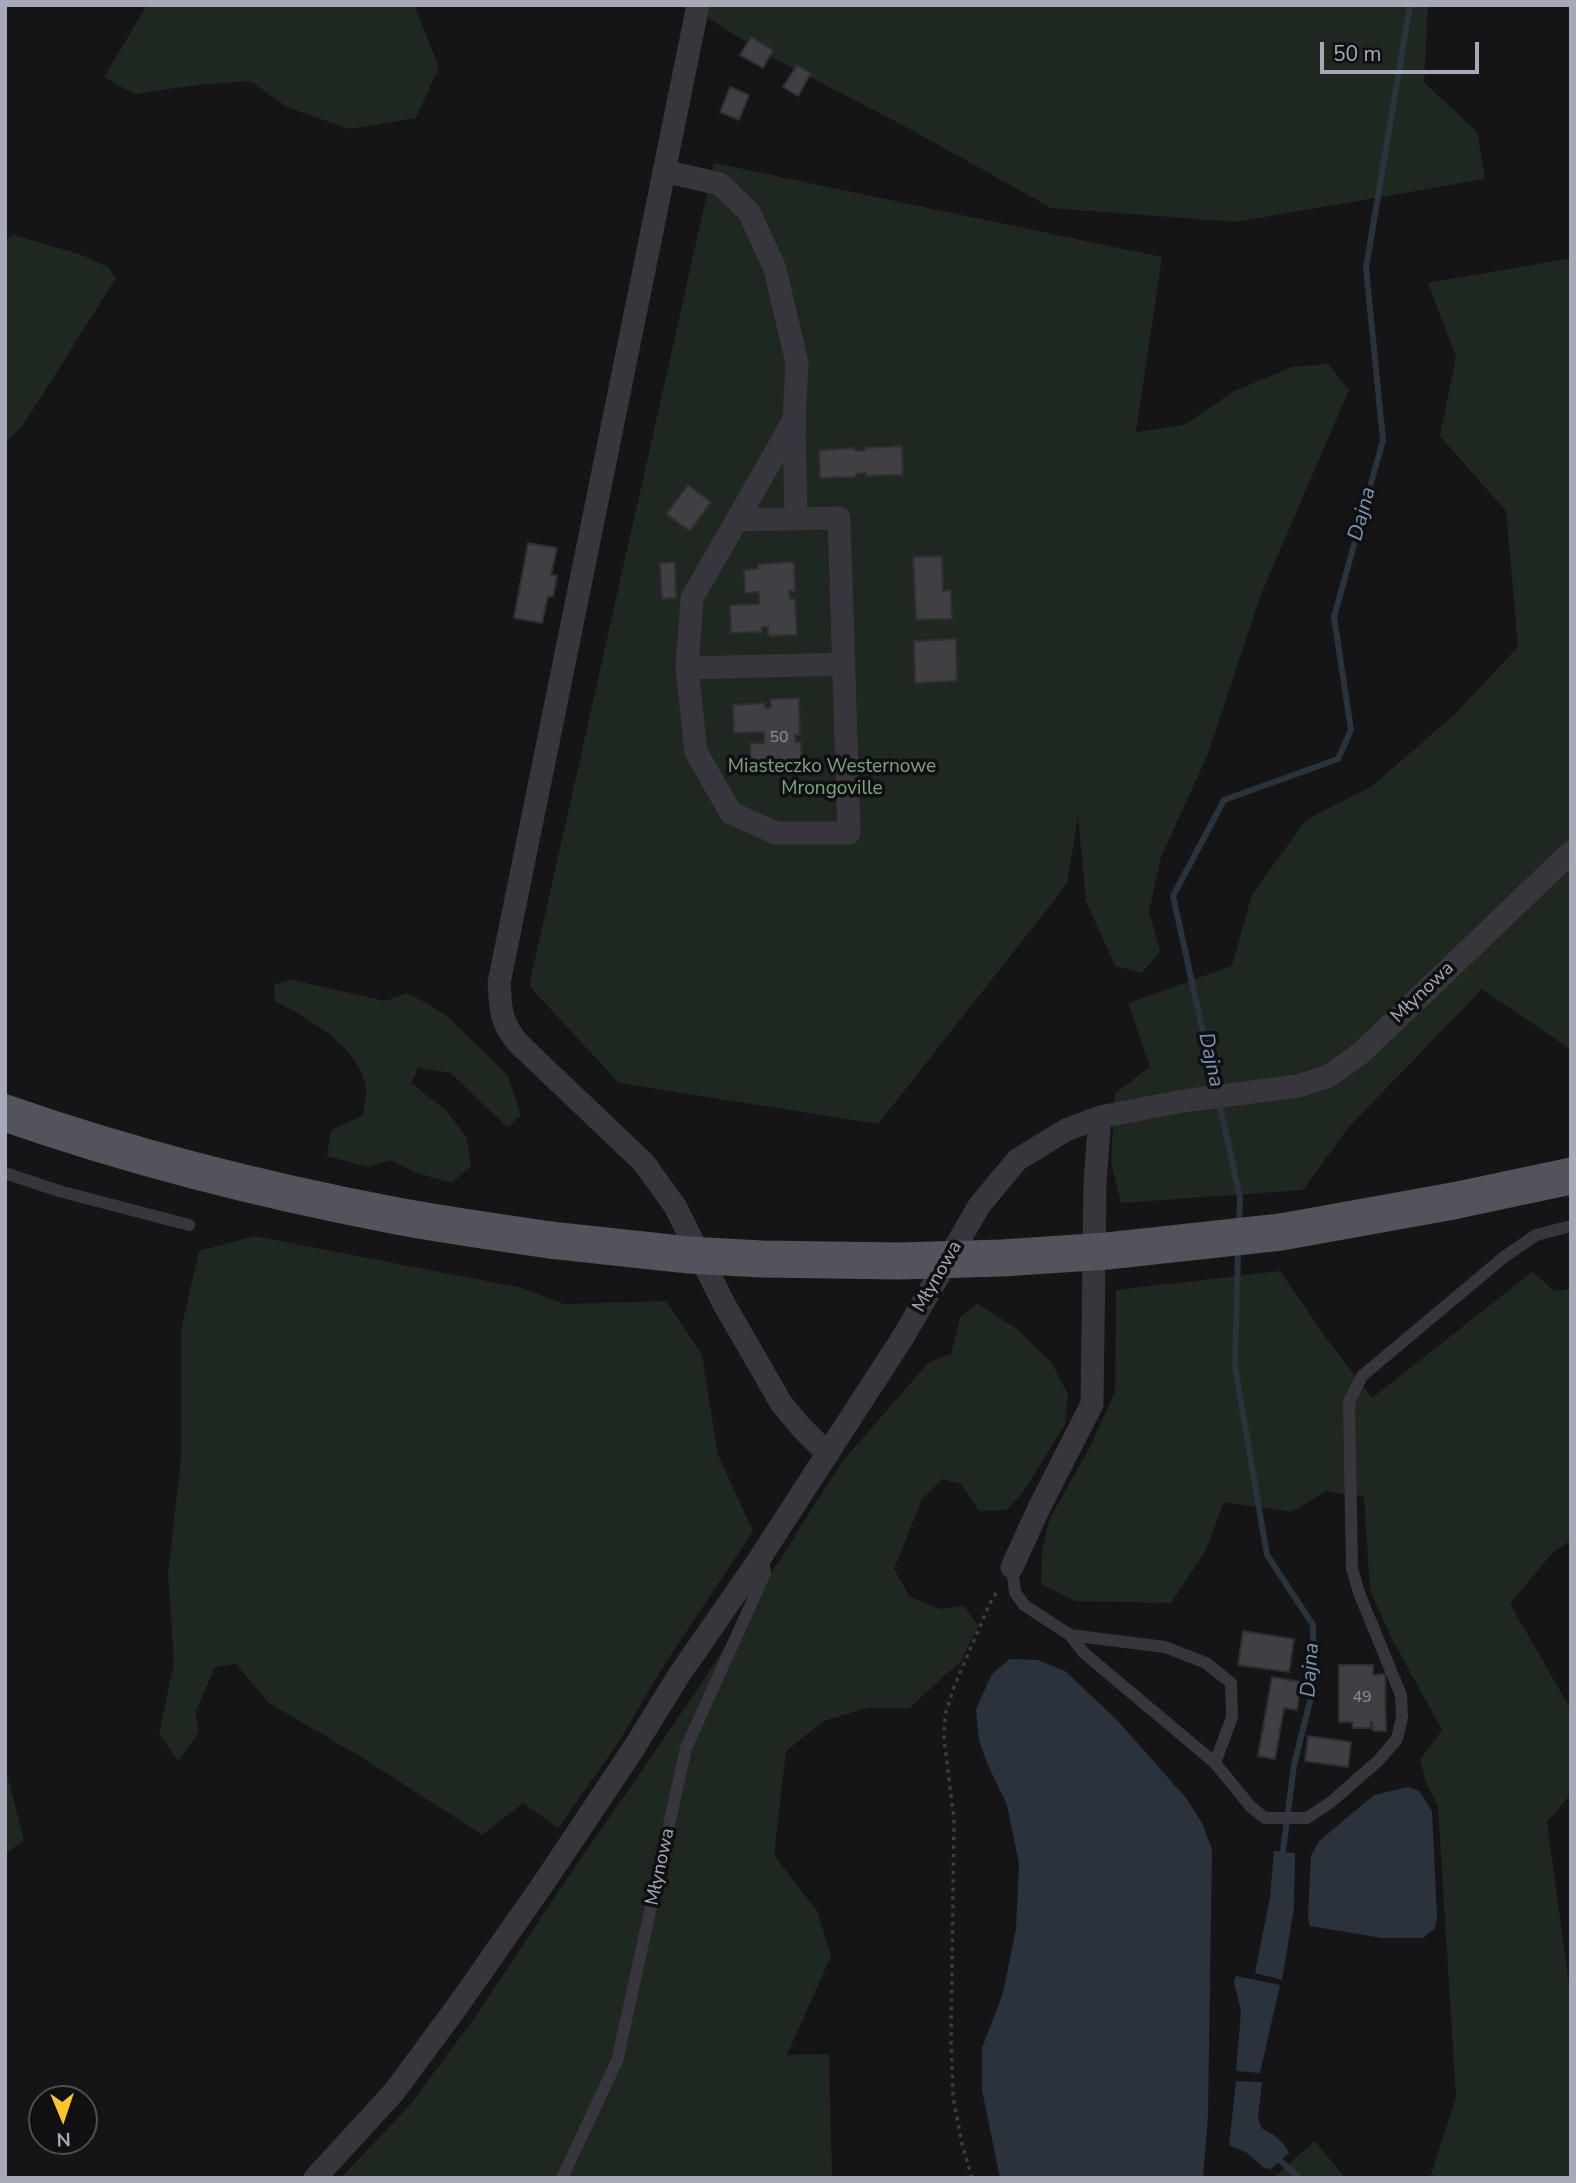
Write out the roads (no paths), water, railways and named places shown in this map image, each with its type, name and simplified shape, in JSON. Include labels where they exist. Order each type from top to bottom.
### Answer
[{"type":"main road","points":[[5,1113],[163,1161],[282,1192],[393,1215],[550,1240],[689,1255],[762,1259],[898,1261],[1107,1251],[1281,1232],[1453,1201],[1571,1176]]},
{"type":"street","points":[[698,5],[499,983],[502,1018],[518,1043],[644,1163],[676,1206],[723,1304],[781,1403],[828,1454]]},
{"type":"street","points":[[664,171],[720,184],[749,212],[775,269],[797,363],[794,419],[796,519]]},
{"type":"street","points":[[737,520],[839,518],[849,833],[776,833],[731,813],[696,752],[687,668],[692,598],[794,419]]},
{"type":"street","points":[[687,668],[844,664]]},
{"type":"street","name":"Młynowa","points":[[315,2178],[394,2092],[551,1873],[679,1675],[828,1454],[903,1337],[979,1206],[998,1180],[1017,1160],[1043,1143],[1066,1130],[1100,1117],[1183,1101],[1298,1086],[1329,1076],[1361,1053],[1571,852]]},
{"type":"street","points":[[1012,1567],[1092,1404],[1095,1182],[1100,1117]]},
{"type":"lane","points":[[5,1173],[60,1191],[189,1225]]},
{"type":"lane","points":[[1012,1567],[1015,1592],[1024,1605],[1070,1635],[1084,1653],[1215,1763],[1251,1807],[1265,1818],[1307,1818],[1331,1802],[1378,1762],[1397,1739],[1402,1717],[1401,1695],[1359,1593],[1352,1568],[1349,1402],[1363,1376],[1504,1257],[1536,1235],[1571,1226]]},
{"type":"lane","name":"Młynowa","points":[[562,2178],[617,2061],[687,1748],[765,1573],[764,1565],[758,1561]]},
{"type":"lane","points":[[1070,1635],[1165,1647],[1206,1663],[1231,1683],[1232,1717],[1215,1763]]},
{"type":"waterway","name":"Dajna","points":[[1216,1091],[1173,896],[1224,800],[1338,759],[1351,730],[1334,617],[1383,440],[1366,268],[1410,5]]},
{"type":"waterway","name":"Dajna","points":[[1219,1102],[1240,1198],[1239,1225]]},
{"type":"waterway","name":"Dajna","points":[[1238,1250],[1235,1367],[1267,1555],[1313,1625],[1314,1685],[1294,1765],[1282,1859]]},
{"type":"waterway","name":"Dajna","points":[[1273,2154],[1300,2178]]},
{"type":"park label","name":"Miasteczko Westernowe Mrongoville","points":[[832,778]]}]
